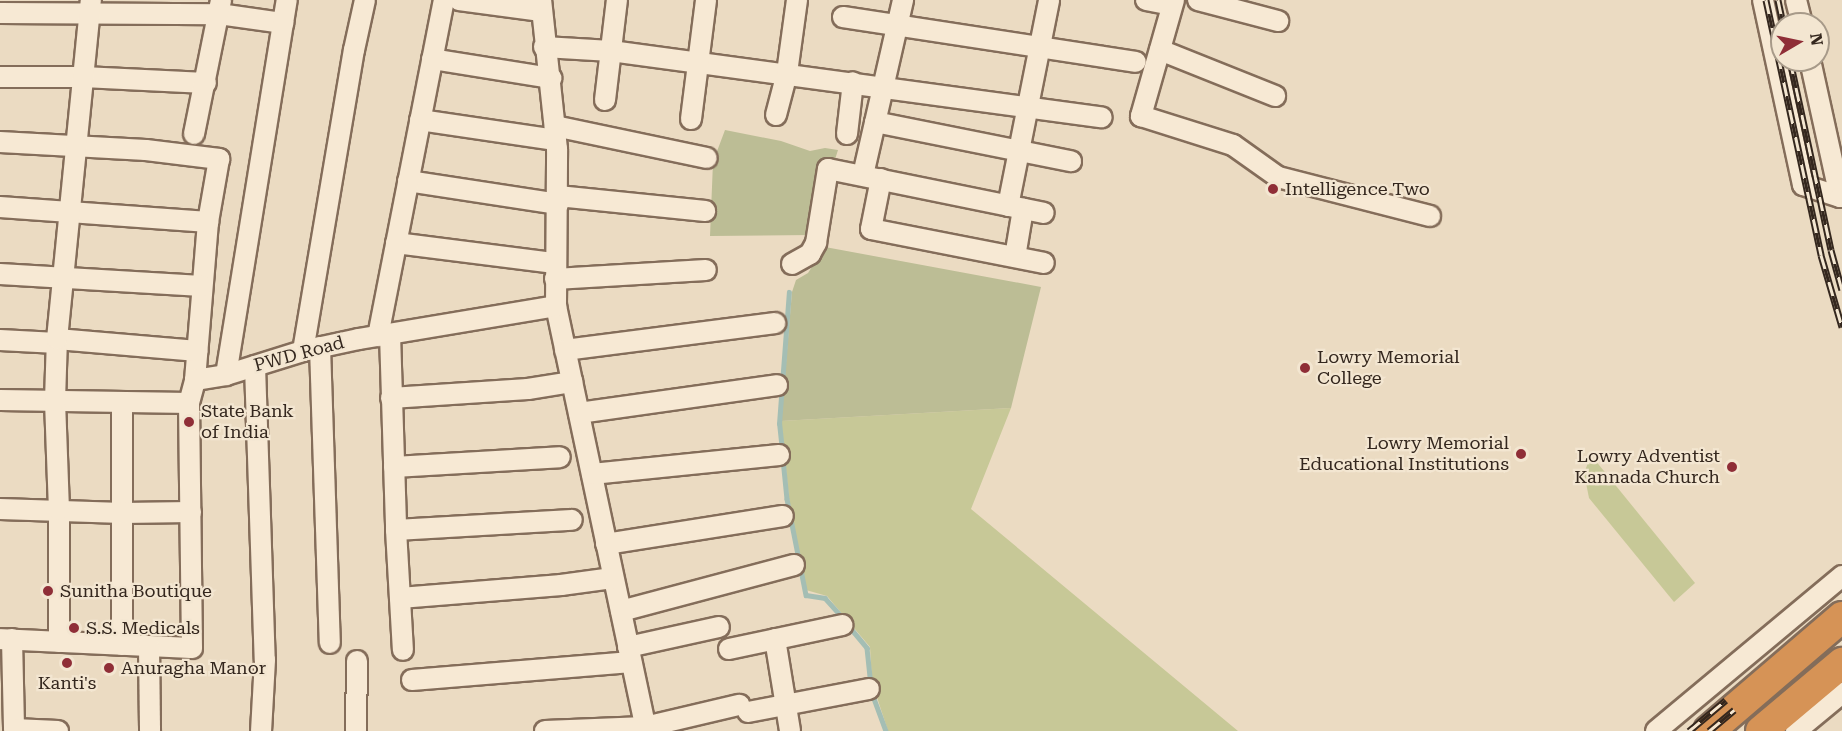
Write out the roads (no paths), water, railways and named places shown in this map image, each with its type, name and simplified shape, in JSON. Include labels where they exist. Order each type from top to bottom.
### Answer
[{"type":"highway","points":[[1709,731],[1842,617]]},
{"type":"highway","points":[[1761,731],[1842,663]]},
{"type":"street","points":[[226,375],[287,0]]},
{"type":"street","points":[[330,643],[311,349],[354,50],[365,0]]},
{"type":"street","points":[[403,650],[391,398],[384,335],[396,243],[444,0]]},
{"type":"street","points":[[459,0],[542,5],[544,47],[551,78],[556,133],[558,200],[556,306],[645,729]]},
{"type":"street","points":[[605,100],[617,0]]},
{"type":"street","points":[[691,119],[706,0]]},
{"type":"street","points":[[776,115],[788,74],[797,0]]},
{"type":"street","points":[[903,0],[875,122],[871,229],[1044,263]]},
{"type":"street","points":[[1015,258],[1015,207],[1019,151],[1049,0]]},
{"type":"street","points":[[1146,0],[1173,3],[1141,116],[1233,145],[1278,177],[1430,216]]},
{"type":"street","points":[[1198,0],[1278,21]]},
{"type":"street","points":[[1763,0],[1803,185],[1841,197]]},
{"type":"street","points":[[0,12],[90,7],[220,7],[283,23]]},
{"type":"street","points":[[59,642],[59,510],[55,400],[57,341],[90,7]]},
{"type":"street","points":[[194,134],[220,7]]},
{"type":"street","points":[[843,17],[1136,62]]},
{"type":"street","points":[[544,47],[612,51],[1102,117]]},
{"type":"street","points":[[1160,50],[1275,96]]},
{"type":"street","points":[[432,59],[551,78]]},
{"type":"street","points":[[1813,72],[1841,197]]},
{"type":"street","points":[[0,77],[83,77],[206,83]]},
{"type":"street","points":[[847,134],[853,82]]},
{"type":"street","points":[[420,120],[556,133],[707,158]]},
{"type":"street","points":[[875,122],[1071,161]]},
{"type":"street","points":[[0,142],[146,150],[219,159],[208,222],[195,380],[189,403],[192,648],[6,639],[14,729],[58,731]]},
{"type":"street","points":[[792,264],[810,254],[816,243],[828,169],[1044,213]]},
{"type":"street","points":[[408,181],[558,200],[705,211]]},
{"type":"street","points":[[0,207],[69,210],[208,222]]},
{"type":"street","points":[[396,243],[555,271],[706,270]]},
{"type":"street","points":[[0,274],[202,286]]},
{"type":"street","name":"PWD Road","points":[[195,380],[226,375],[311,349],[556,306]]},
{"type":"street","points":[[566,350],[775,323]]},
{"type":"street","points":[[0,340],[57,341],[197,351]]},
{"type":"street","points":[[255,366],[265,660],[261,731]]},
{"type":"street","points":[[391,398],[528,389],[572,382]]},
{"type":"street","points":[[579,413],[777,385]]},
{"type":"street","points":[[0,400],[189,403]]},
{"type":"street","points":[[122,402],[123,645]]},
{"type":"street","points":[[592,474],[779,455]]},
{"type":"street","points":[[394,467],[560,457]]},
{"type":"street","points":[[0,509],[123,513],[191,512]]},
{"type":"street","points":[[606,544],[783,516]]},
{"type":"street","points":[[396,530],[572,520]]},
{"type":"street","points":[[621,611],[794,565]]},
{"type":"street","points":[[1656,731],[1842,576]]},
{"type":"street","points":[[399,598],[561,585],[613,578]]},
{"type":"street","points":[[729,649],[843,625]]},
{"type":"street","points":[[412,680],[630,655],[719,627]]},
{"type":"street","points":[[775,639],[790,731]]},
{"type":"street","points":[[149,646],[150,731]]},
{"type":"street","points":[[356,731],[357,661]]},
{"type":"street","points":[[545,731],[645,729],[744,709],[787,705],[869,689]]},
{"type":"street","points":[[1796,731],[1842,693]]},
{"type":"waterway","points":[[782,451],[779,424],[789,292]]},
{"type":"waterway","points":[[783,459],[787,499],[806,595],[825,598],[843,618]]},
{"type":"waterway","points":[[848,625],[867,648],[871,684]]},
{"type":"waterway","points":[[872,693],[886,731]]},
{"type":"railway","points":[[1766,0],[1821,255],[1842,327]]},
{"type":"railway","points":[[1778,0],[1780,12]]},
{"type":"railway","points":[[1793,72],[1831,250],[1842,290]]},
{"type":"railway","points":[[1689,731],[1726,700]]},
{"type":"railway","points":[[1709,731],[1734,710]]},
{"type":"place","name":"Intelligence Two","points":[[1273,189]]},
{"type":"place","name":"Lowry Memorial College","points":[[1305,368]]},
{"type":"place","name":"State Bank of India","points":[[189,422]]},
{"type":"place","name":"Lowry Memorial Educational Institutions","points":[[1521,454]]},
{"type":"place","name":"Lowry Adventist Kannada Church","points":[[1732,467]]},
{"type":"place","name":"Sunitha Boutique","points":[[48,591]]},
{"type":"place","name":"S.S. Medicals","points":[[74,628]]},
{"type":"place","name":"Kanti's","points":[[67,663]]},
{"type":"place","name":"Anuragha Manor","points":[[109,668]]}]
